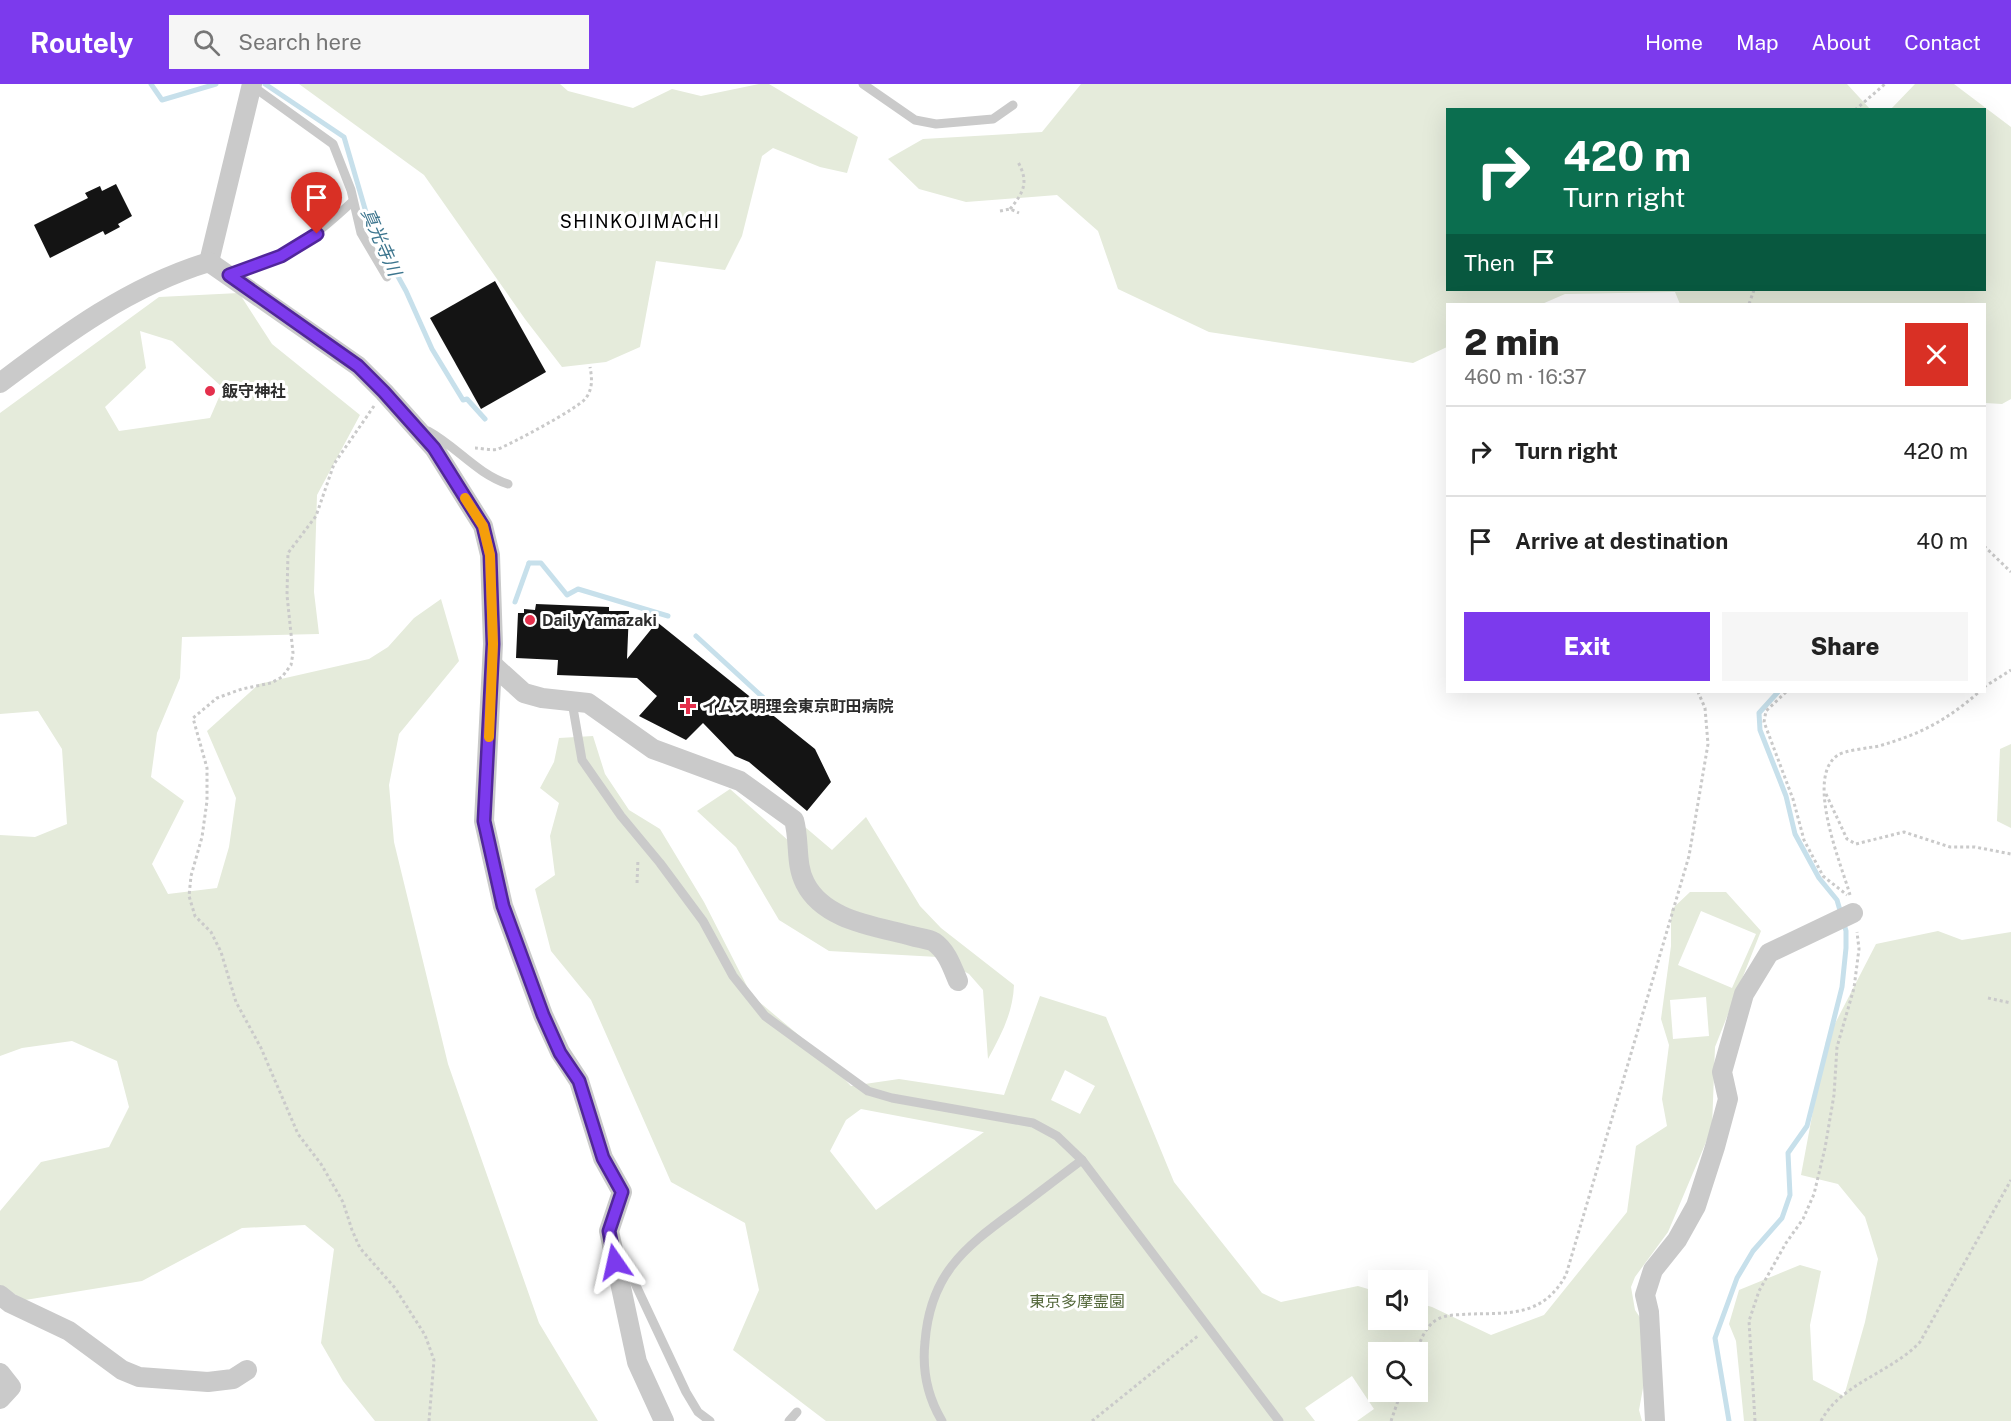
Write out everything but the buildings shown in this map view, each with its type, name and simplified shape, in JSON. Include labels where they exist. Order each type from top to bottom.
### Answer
[{"type":"street","points":[[209,262],[252,85]]},
{"type":"street","points":[[209,262],[358,366],[434,448],[488,537],[493,665],[484,821],[503,906],[543,1015],[560,1053],[579,1081],[603,1158],[622,1192],[609,1231],[637,1362],[664,1421]]},
{"type":"street","points":[[0,383],[73,328],[142,289],[209,262]]},
{"type":"street","points":[[493,665],[524,693],[588,703],[653,748],[740,781],[794,820],[797,831],[799,870],[805,885],[819,902],[847,919],[934,942],[948,957],[958,981]]},
{"type":"street","points":[[1655,1421],[1649,1312],[1645,1295],[1653,1270],[1677,1240],[1696,1206],[1728,1099],[1722,1072],[1744,994],[1769,953],[1854,913]]},
{"type":"street","points":[[0,1295],[10,1303],[69,1331],[122,1370],[139,1377],[208,1382],[233,1379],[247,1370]]},
{"type":"street","points":[[0,1372],[11,1387],[0,1399]]},
{"type":"lane","points":[[863,84],[915,120],[936,124],[993,119],[1013,105]]},
{"type":"lane","points":[[252,85],[333,144],[351,190],[361,233],[387,277]]},
{"type":"lane","points":[[229,275],[272,260],[305,243],[352,202]]},
{"type":"lane","points":[[412,423],[443,440],[494,480],[508,484]]},
{"type":"lane","points":[[572,702],[582,760],[638,839],[660,863],[697,913],[732,976],[765,1016],[868,1091],[892,1098],[1033,1124],[1057,1136],[1082,1160],[1279,1421]]},
{"type":"lane","points":[[942,1421],[928,1392],[923,1356],[926,1328],[937,1288],[949,1269],[973,1241],[1082,1160]]},
{"type":"lane","points":[[615,1262],[632,1277],[686,1392],[698,1412],[710,1421]]},
{"type":"lane","points":[[789,1421],[797,1412]]},
{"type":"path","points":[[1857,108],[1885,84]]},
{"type":"path","points":[[1010,209],[1023,188],[1025,175],[1018,162]]},
{"type":"path","points":[[1000,211],[1010,209],[1018,213]]},
{"type":"path","points":[[467,443],[475,448],[495,450],[517,441],[534,429],[574,408],[587,397],[592,383],[590,367]]},
{"type":"path","points":[[384,392],[334,464],[316,516],[288,554],[287,595],[293,653],[291,665],[282,677],[271,683],[242,689],[217,699],[193,718],[207,768],[207,801],[189,896],[195,916],[211,932],[221,952],[236,1002],[261,1048],[298,1134],[321,1164],[343,1202],[360,1248],[395,1288],[425,1335],[434,1360],[429,1421]]},
{"type":"path","points":[[1986,548],[2011,572]]},
{"type":"path","points":[[1986,686],[2011,670]]},
{"type":"path","points":[[1420,1342],[1422,1336],[1437,1319],[1454,1315],[1521,1312],[1545,1301],[1558,1289],[1566,1275],[1689,856],[1708,744],[1705,708],[1698,693]]},
{"type":"path","points":[[1785,693],[1766,711],[1764,722],[1793,799],[1804,840],[1823,876],[1851,898],[1827,819],[1827,769],[1839,754],[1911,737],[1938,724],[1978,693]]},
{"type":"path","points":[[1826,793],[1847,839],[1856,843],[1904,832],[1950,847],[1975,847],[2011,854]]},
{"type":"path","points":[[637,883],[638,839]]},
{"type":"path","points":[[1755,1421],[1749,1321],[1759,1291],[1786,1243],[1803,1219],[1814,1194],[1834,1095],[1837,1047],[1854,988],[1859,949],[1854,913]]},
{"type":"path","points":[[1988,998],[2011,1003]]},
{"type":"path","points":[[1821,1421],[1836,1400],[1903,1357],[1920,1342],[2011,1180]]},
{"type":"path","points":[[1092,1421],[1208,1328]]},
{"type":"path","points":[[1391,1421],[1398,1402]]},
{"type":"green space","points":[[299,84],[560,84],[568,91],[633,108],[672,89],[701,96],[769,84],[858,137],[847,173],[820,167],[773,148],[762,156],[742,236],[725,270],[656,261],[640,347],[606,362],[562,367],[525,319],[424,175]]},
{"type":"green space","points":[[1081,84],[1847,84],[1869,108],[1446,108],[1446,291],[1986,291],[1986,108],[2011,127],[2011,399],[2002,404],[1986,403],[1986,303],[1680,303],[1675,292],[1565,294],[1544,303],[1446,303],[1446,347],[1413,363],[1209,332],[1118,289],[1098,231],[1057,195],[966,202],[919,189],[888,159],[923,139],[1042,132]]},
{"type":"green space","points":[[1915,84],[1954,84],[1986,108],[1892,108]]},
{"type":"green space","points":[[239,293],[272,344],[360,415],[317,495],[314,592],[319,634],[182,637],[180,678],[157,733],[151,777],[184,801],[152,864],[168,894],[217,888],[229,847],[236,798],[207,731],[259,684],[369,659],[388,647],[414,618],[441,599],[459,661],[399,734],[389,785],[394,842],[448,1064],[539,1323],[598,1421],[375,1421],[343,1381],[321,1343],[334,1249],[305,1225],[242,1228],[142,1281],[25,1300],[0,1286],[0,1211],[41,1162],[109,1147],[129,1107],[117,1061],[72,1041],[22,1048],[0,1056],[0,835],[35,837],[67,824],[62,749],[38,711],[0,714],[0,413],[159,297]],"holes":[[[140,331],[172,341],[223,388],[210,418],[119,431],[105,407],[146,368]]]},
{"type":"green space","name":"東京多摩霊園","points":[[593,736],[605,774],[629,810],[660,829],[704,902],[752,996],[819,1052],[851,1086],[899,1079],[1004,1095],[1040,996],[1106,1017],[1174,1182],[1262,1293],[1281,1302],[1358,1286],[1368,1289],[1368,1330],[1428,1330],[1428,1306],[1491,1335],[1544,1315],[1627,1212],[1636,1146],[1667,1126],[1662,1099],[1669,1045],[1661,1019],[1671,946],[1671,910],[1690,892],[1726,892],[1761,931],[1715,1047],[1712,1128],[1668,1232],[1635,1277],[1631,1287],[1635,1310],[1643,1322],[1643,1388],[1639,1410],[1642,1421],[1357,1421],[1374,1409],[1369,1402],[1428,1402],[1428,1342],[1368,1342],[1368,1400],[1352,1376],[1305,1408],[1315,1421],[826,1421],[733,1350],[759,1290],[745,1223],[671,1182],[591,1000],[551,951],[535,889],[555,875],[550,836],[559,803],[540,788],[554,762],[559,738]],"holes":[[[1701,911],[1756,934],[1732,988],[1678,965]],[[1706,997],[1709,1036],[1673,1039],[1670,1000]],[[1065,1070],[1095,1086],[1080,1114],[1051,1100]],[[861,1109],[984,1132],[876,1210],[830,1151],[846,1120]]]},
{"type":"green space","points":[[2011,744],[2011,828],[1997,821],[2000,749]]},
{"type":"green space","points":[[730,789],[790,842],[805,827],[832,850],[866,817],[920,906],[941,928],[1014,985],[1009,1014],[988,1059],[983,990],[969,974],[938,957],[829,951],[779,920],[736,847],[697,811]]},
{"type":"green space","points":[[1938,931],[1962,940],[2011,932],[2011,1421],[1744,1421],[1736,1341],[1729,1324],[1739,1290],[1800,1265],[1821,1271],[1810,1325],[1813,1380],[1844,1396],[1865,1322],[1878,1259],[1865,1217],[1838,1184],[1801,1175],[1826,1041],[1876,944]]},
{"type":"waterway","name":"真光寺川","points":[[151,84],[162,100],[216,84]]},
{"type":"waterway","name":"真光寺川","points":[[265,84],[344,137],[370,226],[406,291],[432,349],[463,400],[467,399],[485,419]]},
{"type":"waterway","points":[[529,563],[541,563],[567,595],[578,589],[668,616]]},
{"type":"waterway","points":[[515,602],[529,563]]},
{"type":"waterway","points":[[696,636],[780,713]]},
{"type":"waterway","points":[[1729,1421],[1715,1338],[1737,1278],[1753,1251],[1782,1218],[1790,1195],[1788,1153],[1807,1126],[1842,987],[1846,948],[1846,931],[1837,900],[1819,878],[1795,834],[1786,796],[1760,730],[1759,713],[1777,693]]},
{"type":"slow traffic","points":[[465,498],[488,537],[490,555],[493,644],[489,737]]},
{"type":"place","name":"飯守神社","points":[[210,391]]},
{"type":"place","name":"Daily Yamazaki","points":[[530,620]]},
{"type":"place","name":"イムス明理会東京町田病院","points":[[688,706]]},
{"type":"district","name":"SHINKOJIMACHI","points":[[640,222]]},
{"type":"route","points":[[317,234],[281,256],[229,275],[358,366],[384,392],[434,448],[488,537],[493,665],[484,821],[503,906],[543,1015],[560,1053],[579,1081],[603,1158],[622,1192],[609,1231],[615,1262]]}]
